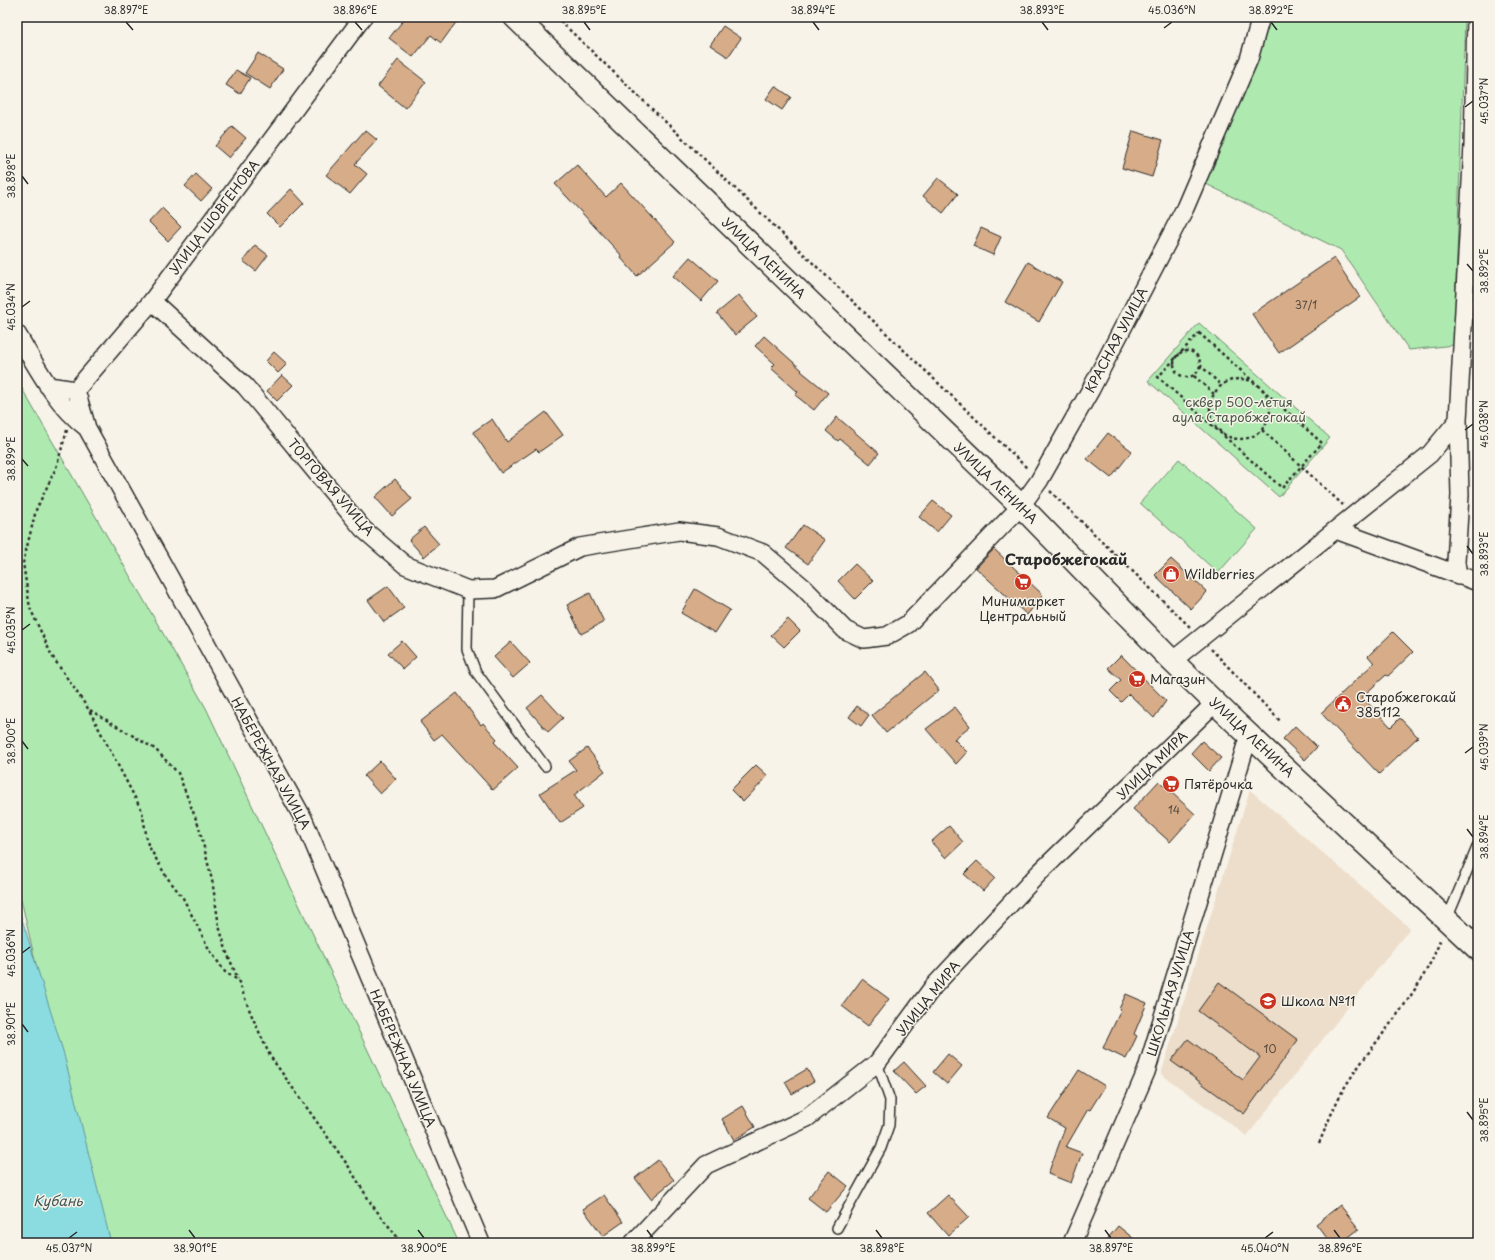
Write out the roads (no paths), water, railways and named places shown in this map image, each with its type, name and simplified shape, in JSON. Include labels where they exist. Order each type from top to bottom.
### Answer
[{"type":"street","name":"УЛИЦА ШОВГЕНОВА","points":[[76,390],[152,301],[363,17]]},
{"type":"street","name":"УЛИЦА ЛЕНИНА","points":[[515,17],[1021,506],[1172,661],[1478,949]]},
{"type":"street","name":"КРАСНАЯ УЛИЦА","points":[[908,624],[1021,506],[1039,481],[1091,389],[1185,208],[1249,59],[1261,17]]},
{"type":"street","points":[[1458,576],[1456,562],[1460,495],[1458,420],[1476,145],[1476,17]]},
{"type":"street","name":"ТОРГОВАЯ УЛИЦА","points":[[152,301],[245,386],[363,529],[405,565],[468,590],[495,589],[580,547],[679,531],[718,536],[763,553],[803,587],[845,630],[864,639],[887,636],[908,624]]},
{"type":"street","name":"НАБЕРЕЖНАЯ УЛИЦА","points":[[17,334],[48,386],[70,416],[87,428],[303,818],[481,1243]]},
{"type":"street","points":[[48,386],[76,390],[87,428]]},
{"type":"street","points":[[1172,661],[1430,454],[1458,420]]},
{"type":"street","points":[[1336,530],[1458,576],[1478,582]]},
{"type":"street","name":"УЛИЦА МИРА","points":[[633,1243],[706,1165],[807,1118],[877,1063],[933,987],[1039,873],[1216,702]]},
{"type":"street","name":"ШКОЛЬНАЯ УЛИЦА","points":[[1072,1243],[1146,1072],[1249,735]]},
{"type":"lane","points":[[468,590],[467,649],[476,672],[545,766]]},
{"type":"lane","points":[[1447,919],[1478,845]]},
{"type":"lane","points":[[837,1228],[881,1148],[889,1125],[890,1100],[877,1063]]},
{"type":"water","name":"Кубань","points":[[17,903],[63,1051],[111,1243],[17,1243]]},
{"type":"place","name":"Wildberries","points":[[1171,574]]},
{"type":"place","name":"Минимаркет Центральный","points":[[1023,582]]},
{"type":"place","name":"Магазин","points":[[1137,679]]},
{"type":"place","name":"Старобжегокай 385112","points":[[1343,704]]},
{"type":"place","name":"Пятёрочка","points":[[1171,784]]},
{"type":"place","name":"Школа №11","points":[[1268,1001]]},
{"type":"district","name":"Старобжегокай","points":[[1066,560]]},
{"type":"park label","name":"сквер 500-летия аула Старобжегокай","points":[[1239,410]]}]
